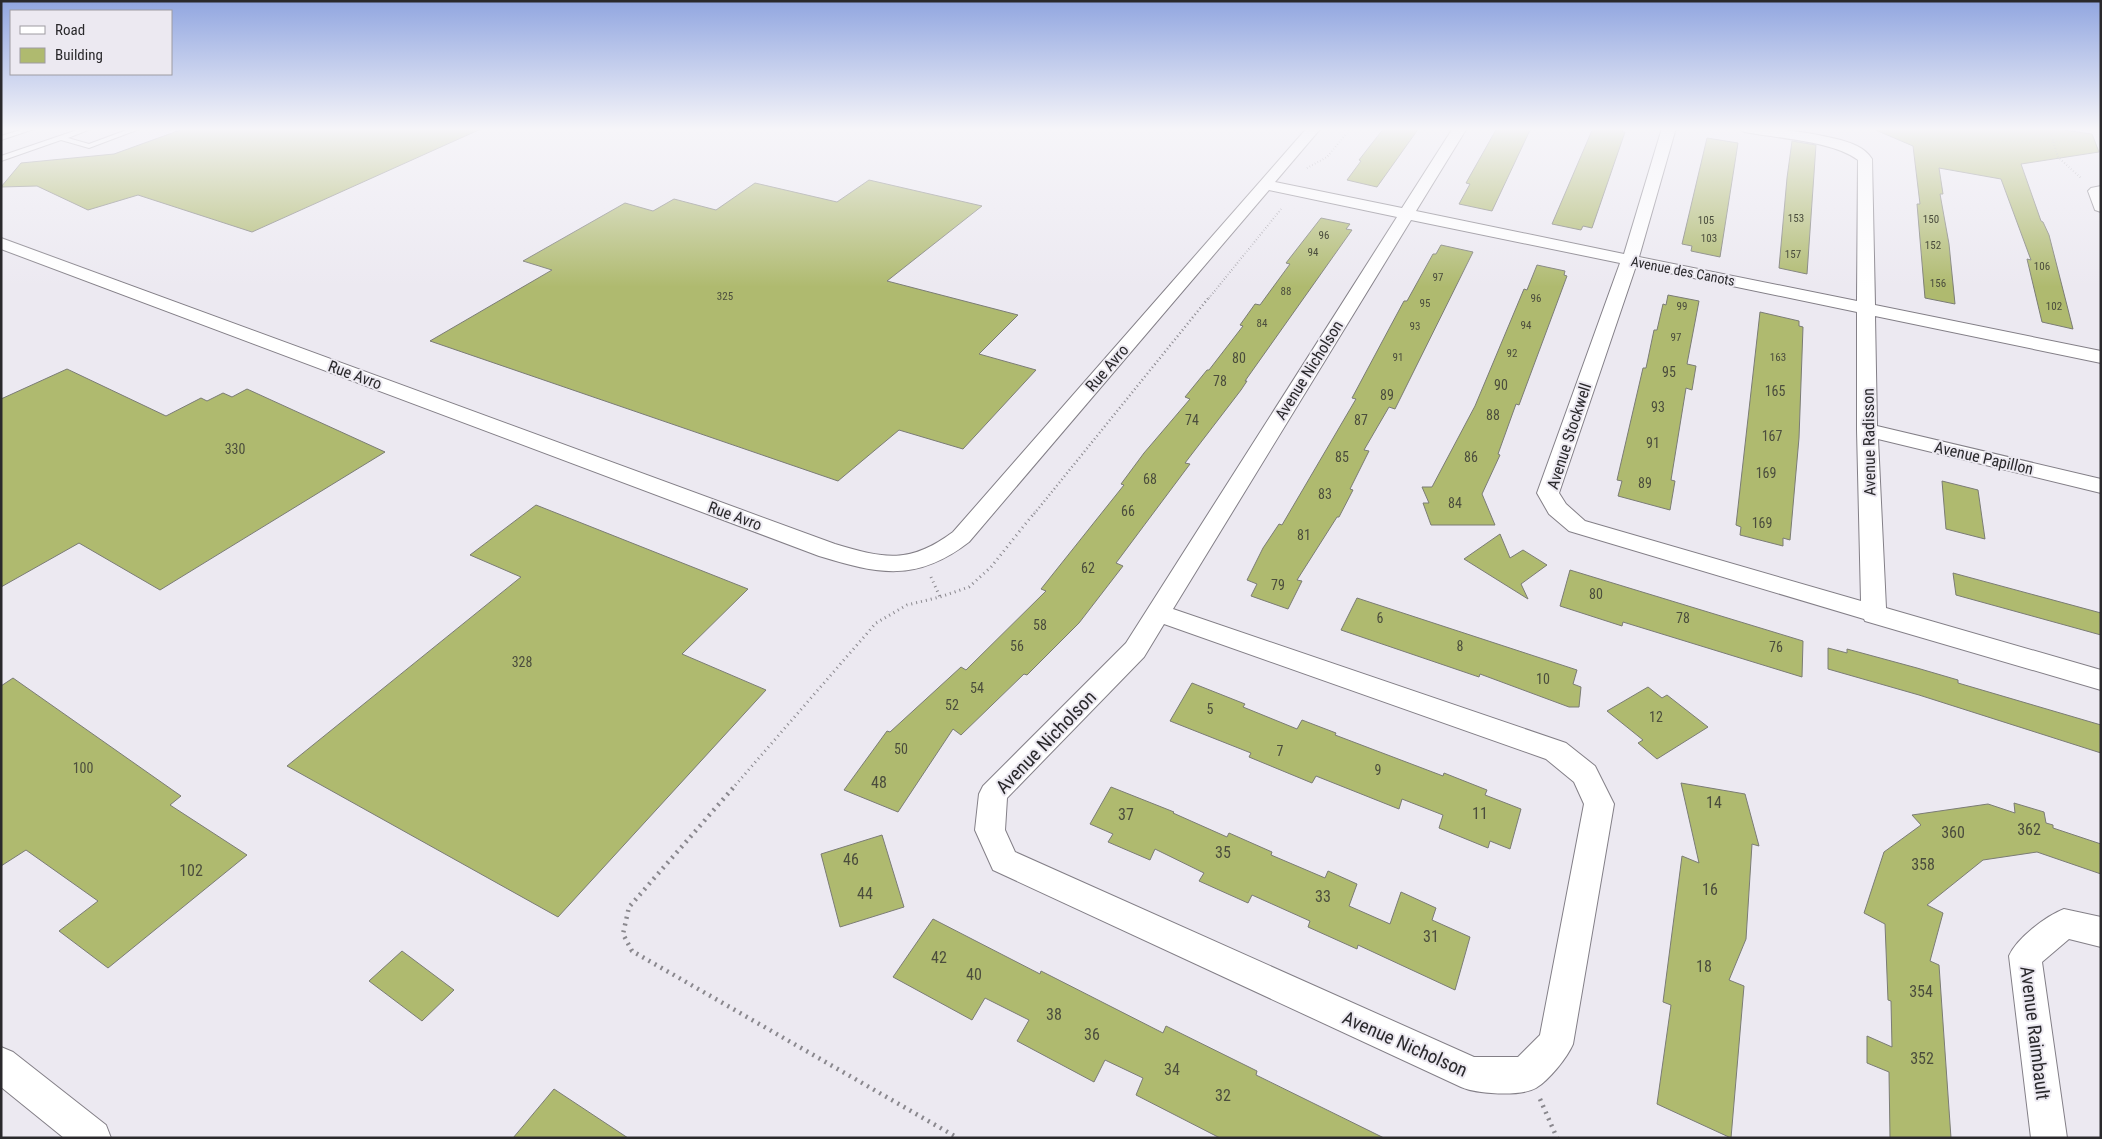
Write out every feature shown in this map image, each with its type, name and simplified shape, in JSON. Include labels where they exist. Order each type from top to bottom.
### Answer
[{"type":"street","name":"Rue Avro","points":[[1,243],[827,550],[855,559],[897,565],[933,557],[948,549],[961,537],[1269,181]]},
{"type":"street","name":"Avenue Nicholson","points":[[1158,613],[1556,751],[1585,774],[1600,804],[1556,1044],[1526,1075],[1473,1075],[1004,861],[990,830],[993,794],[1135,650],[1158,613],[1407,214],[1427,181]]},
{"type":"street","name":"Avenue Stockwell","points":[[1653,181],[1630,260],[1548,492],[1557,509],[1577,526],[1874,614]]},
{"type":"street","name":"Avenue Radisson","points":[[1865,181],[1868,430],[1874,614]]},
{"type":"street","name":"Avenue des Canots","points":[[1266,185],[2101,357]]},
{"type":"street","points":[[2098,191],[2101,207]]},
{"type":"street","name":"Avenue Papillon","points":[[1868,430],[2101,486]]},
{"type":"street","points":[[1874,614],[2101,680]]},
{"type":"street","name":"Avenue Raimbault","points":[[2049,1138],[2025,956],[2064,924],[2101,932]]},
{"type":"street","points":[[1,1064],[93,1138]]},
{"type":"path","points":[[2085,181],[2098,191]]},
{"type":"path","points":[[958,1138],[632,951],[622,934],[629,907],[876,623],[907,605],[940,597],[970,586],[991,567],[1284,204]]},
{"type":"path","points":[[1545,1107],[1557,1138]]},
{"type":"building","points":[[6,181],[365,181],[252,232],[138,195],[88,210],[37,186],[1,187]]},
{"type":"building","points":[[867,181],[874,181],[982,206],[887,281],[1018,315],[979,354],[1036,370],[963,449],[899,430],[838,481],[430,341],[552,270],[523,261],[625,203],[653,211],[674,199],[716,210],[755,183],[837,202]]},
{"type":"building","points":[[1352,181],[1381,181],[1377,187]]},
{"type":"building","points":[[1467,181],[1506,181],[1492,211],[1459,204],[1470,184],[1466,183]]},
{"type":"building","points":[[1570,181],[1608,181],[1592,228],[1583,226],[1581,230],[1552,224]]},
{"type":"building","points":[[1697,181],[1732,181],[1720,257],[1691,251],[1692,246],[1682,244]]},
{"type":"building","points":[[1787,181],[1813,181],[1807,274],[1779,268]]},
{"type":"building","points":[[1917,181],[1941,181],[1943,194],[1940,194],[1949,244],[1955,304],[1925,298],[1917,204],[1920,204]]},
{"type":"building","points":[[2002,181],[2027,181],[2041,221],[2049,235],[2073,329],[2042,322],[2027,259],[2031,260]]},
{"type":"building","points":[[1321,218],[1350,224],[1346,229],[1352,230],[1245,381],[1247,381],[1241,390],[1185,463],[1190,464],[1116,563],[1123,566],[1079,623],[1027,675],[1024,674],[961,735],[953,729],[898,812],[844,790],[887,731],[890,732],[961,667],[966,670],[1046,591],[1041,589],[1124,485],[1121,484],[1144,453],[1190,399],[1185,397],[1209,370],[1243,326],[1240,325],[1255,304],[1260,305],[1290,264],[1286,263]]},
{"type":"building","points":[[1441,245],[1473,252],[1395,409],[1389,407],[1364,450],[1369,451],[1350,489],[1353,490],[1339,517],[1337,517],[1297,580],[1302,581],[1288,609],[1251,596],[1257,584],[1247,580],[1263,548],[1279,524],[1282,525],[1356,399],[1352,398],[1404,301],[1407,301],[1433,254],[1436,254]]},
{"type":"building","points":[[1537,265],[1565,271],[1564,275],[1567,276],[1519,405],[1516,404],[1498,454],[1500,455],[1482,494],[1495,525],[1431,525],[1423,503],[1429,503],[1422,487],[1432,487],[1475,406],[1524,289],[1527,290]]},
{"type":"building","points":[[1668,295],[1699,301],[1687,364],[1696,366],[1692,390],[1686,388],[1671,480],[1675,481],[1670,510],[1618,496],[1622,481],[1617,480],[1643,368],[1646,368],[1654,330],[1657,330],[1663,304],[1666,305]]},
{"type":"building","points":[[1760,312],[1799,321],[1799,326],[1803,327],[1799,438],[1790,540],[1783,538],[1783,546],[1740,535],[1741,527],[1736,525]]},
{"type":"building","points":[[67,369],[166,416],[201,398],[207,401],[223,393],[232,397],[247,389],[385,452],[160,590],[79,543],[1,587],[1,399]]},
{"type":"building","points":[[1942,481],[1978,490],[1985,539],[1946,529]]},
{"type":"building","points":[[536,505],[748,589],[682,654],[766,690],[558,917],[287,766],[521,577],[470,555]]},
{"type":"building","points":[[1500,534],[1510,558],[1523,550],[1547,565],[1521,584],[1528,599],[1464,559]]},
{"type":"building","points":[[1570,570],[1803,641],[1802,677],[1623,622],[1622,626],[1560,606]]},
{"type":"building","points":[[1953,573],[2101,613],[2101,635],[1956,595]]},
{"type":"building","points":[[1357,598],[1577,670],[1573,684],[1581,687],[1579,707],[1569,707],[1480,674],[1479,677],[1341,630]]},
{"type":"building","points":[[1828,648],[1847,653],[1847,649],[1917,668],[1958,680],[1958,683],[2101,725],[2101,753],[1919,695],[1828,669]]},
{"type":"building","points":[[13,678],[181,796],[170,805],[247,855],[108,968],[59,931],[98,901],[26,850],[1,866],[1,686]]},
{"type":"building","points":[[1192,683],[1245,704],[1243,707],[1297,729],[1302,720],[1336,733],[1335,735],[1443,776],[1444,773],[1487,790],[1485,795],[1521,809],[1510,849],[1490,841],[1488,848],[1439,828],[1443,815],[1402,799],[1399,809],[1316,776],[1312,783],[1249,757],[1251,753],[1170,721]]},
{"type":"building","points":[[1648,687],[1662,698],[1667,695],[1708,727],[1657,759],[1638,743],[1643,740],[1607,711]]},
{"type":"building","points":[[1681,783],[1745,794],[1759,846],[1752,844],[1746,939],[1729,980],[1744,986],[1731,1138],[1657,1104],[1671,1005],[1663,1002],[1682,856],[1699,863]]},
{"type":"building","points":[[1111,787],[1174,812],[1227,837],[1229,833],[1272,852],[1271,855],[1325,878],[1328,871],[1357,884],[1349,906],[1390,924],[1401,892],[1436,908],[1432,920],[1470,937],[1455,990],[1358,945],[1357,949],[1308,927],[1310,921],[1252,895],[1248,903],[1199,881],[1204,873],[1155,849],[1150,860],[1108,842],[1113,834],[1090,824]]},
{"type":"building","points":[[2014,803],[2044,812],[2046,823],[2053,825],[2053,828],[2101,844],[2101,874],[2037,852],[1983,860],[1927,905],[1943,913],[1930,961],[1939,965],[1951,1138],[1890,1138],[1889,1072],[1867,1063],[1867,1036],[1892,1047],[1891,1001],[1888,1000],[1885,924],[1864,913],[1884,852],[1921,825],[1912,815],[1988,804],[2015,813]]},
{"type":"building","points":[[882,835],[904,907],[840,927],[821,854]]},
{"type":"building","points":[[933,919],[1040,974],[1041,971],[1163,1033],[1166,1026],[1257,1071],[1256,1075],[1384,1138],[1220,1138],[1136,1095],[1143,1078],[1105,1060],[1094,1082],[1017,1041],[1029,1020],[985,998],[972,1020],[893,977]]},
{"type":"building","points":[[402,951],[454,990],[422,1021],[369,981]]},
{"type":"building","points":[[554,1089],[628,1138],[513,1138]]}]
